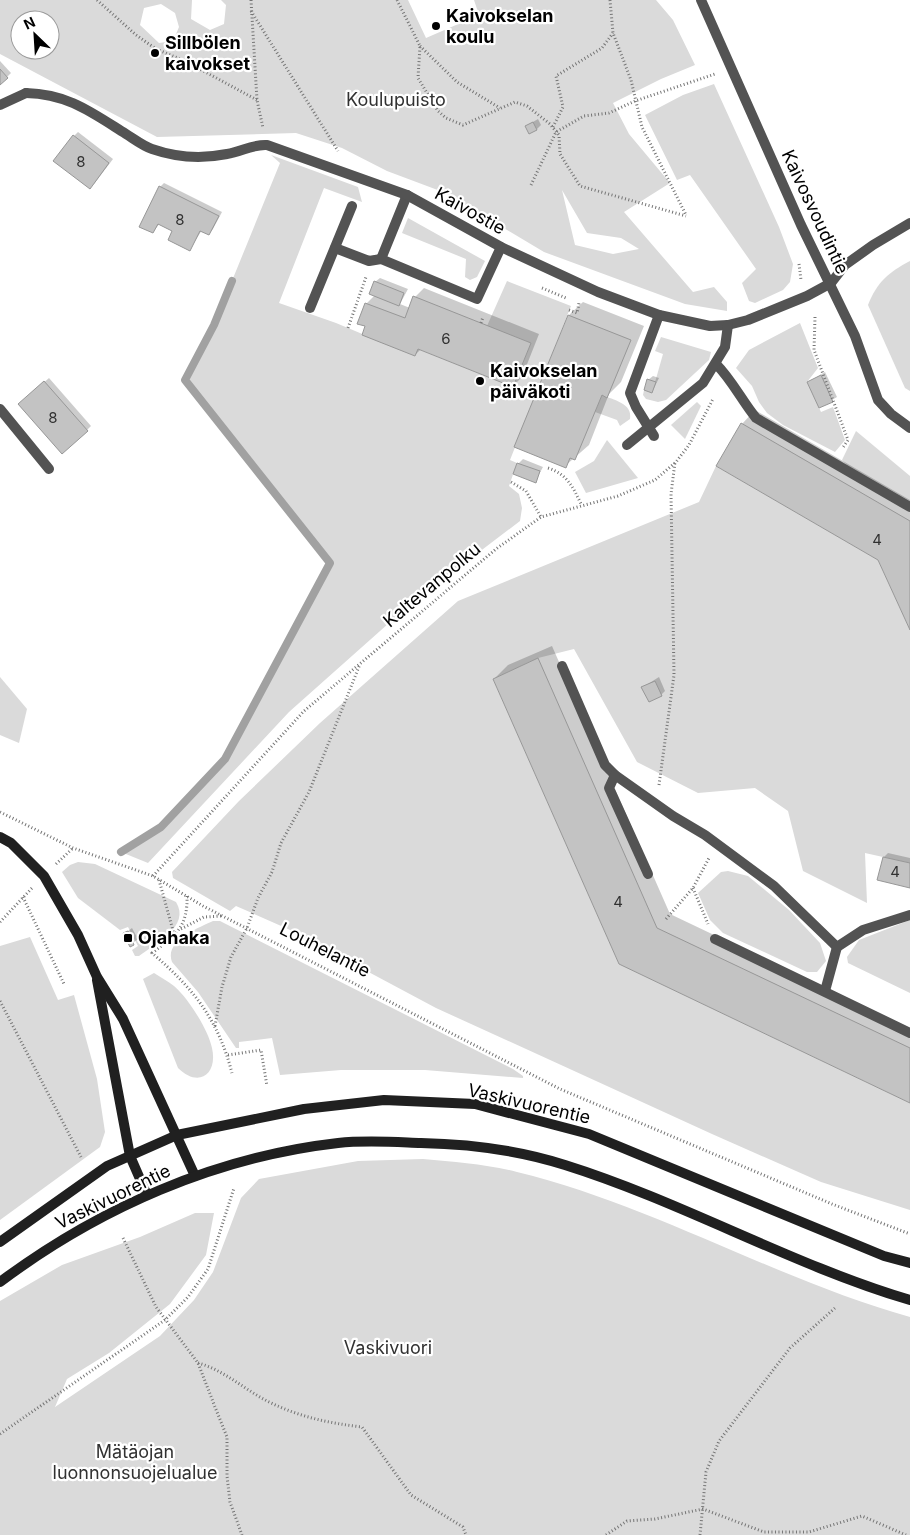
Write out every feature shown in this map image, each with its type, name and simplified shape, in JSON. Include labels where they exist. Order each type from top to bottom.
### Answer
[{"type":"main road","points":[[0,837],[11,843],[44,876],[78,935],[97,977],[123,1019],[195,1176]]},
{"type":"main road","points":[[97,977],[130,1156],[146,1195]]},
{"type":"main road","name":"Vaskivuorentie","points":[[0,1242],[107,1166],[177,1135],[304,1109],[384,1100],[475,1104],[589,1134],[875,1252],[910,1263]]},
{"type":"main road","name":"Vaskivuorentie","points":[[0,1282],[63,1240],[146,1195],[195,1176],[256,1158],[341,1143],[388,1142],[466,1144],[510,1150],[566,1165],[695,1214],[874,1289],[910,1300]]},
{"type":"street","name":"Kaivosvoudintie","points":[[701,0],[802,225],[855,336],[878,400],[891,414],[910,428]]},
{"type":"street","points":[[0,105],[26,93],[46,93],[75,102],[150,149],[172,155],[202,157],[228,154],[259,145],[267,145]]},
{"type":"street","name":"Kaivostie","points":[[267,145],[407,195],[501,247],[590,289],[659,315],[710,326],[728,325],[748,320],[794,302],[830,283],[845,265],[910,223]]},
{"type":"street","points":[[381,260],[407,195]]},
{"type":"street","points":[[310,308],[352,206]]},
{"type":"street","points":[[335,248],[369,261],[381,260],[477,299],[501,247]]},
{"type":"street","points":[[650,432],[630,393],[659,315]]},
{"type":"street","points":[[627,445],[650,432],[703,383],[725,347],[728,325]]},
{"type":"street","points":[[716,364],[727,375],[742,401],[756,418],[910,507]]},
{"type":"street","points":[[0,409],[49,469]]},
{"type":"street","points":[[562,666],[605,765],[615,775],[774,886],[837,947]]},
{"type":"street","points":[[615,775],[610,788],[648,874]]},
{"type":"street","points":[[825,991],[837,947],[863,930],[910,915]]},
{"type":"street","points":[[715,939],[910,1033]]},
{"type":"path","points":[[97,0],[136,35],[156,49],[185,61],[257,100]]},
{"type":"path","points":[[251,0],[257,100],[267,145]]},
{"type":"path","points":[[397,0],[420,46],[457,82],[501,108]]},
{"type":"path","points":[[420,46],[418,78],[438,111],[446,118],[463,125],[515,102],[527,106],[552,127],[559,136],[560,154],[580,186],[686,216],[642,127],[631,80],[613,33],[610,0]]},
{"type":"path","points":[[251,11],[355,177]]},
{"type":"path","points":[[552,127],[563,107],[556,76],[602,48],[613,33]]},
{"type":"path","points":[[531,185],[556,132],[584,116],[609,113],[635,101],[718,73]]},
{"type":"path","points":[[569,310],[577,313],[580,303]]},
{"type":"path","points":[[481,323],[483,317]]},
{"type":"path","points":[[815,317],[814,350],[848,440],[832,462]]},
{"type":"path","name":"Kaltevanpolku","points":[[153,876],[304,711],[496,549],[541,517],[638,489],[654,480],[676,462],[689,444],[727,375]]},
{"type":"path","points":[[661,775],[674,675],[671,494],[676,462]]},
{"type":"path","points":[[548,468],[560,472],[565,477],[572,485],[581,504]]},
{"type":"path","points":[[511,482],[526,491],[541,517]]},
{"type":"path","points":[[215,1026],[222,987],[231,957],[248,928],[258,898],[272,872],[281,843],[309,792],[361,663]]},
{"type":"path","name":"Louhelantie","points":[[0,812],[72,848],[153,876],[223,916],[560,1089]]},
{"type":"path","points":[[666,919],[692,888],[716,844]]},
{"type":"path","points":[[159,880],[174,934]]},
{"type":"path","points":[[692,888],[715,939]]},
{"type":"path","points":[[181,929],[188,914],[187,896]]},
{"type":"path","points":[[23,897],[64,984]]},
{"type":"path","points":[[223,916],[204,917],[181,929],[152,953],[198,997],[215,1026],[228,1055],[232,1073]]},
{"type":"path","points":[[0,1001],[81,1157]]},
{"type":"path","points":[[228,1055],[261,1050],[267,1086]]},
{"type":"path","name":"Vaskivuorentie","points":[[560,1089],[823,1200],[910,1234]]},
{"type":"path","points":[[0,1434],[164,1320],[188,1297],[208,1269],[234,1188]]},
{"type":"path","points":[[123,1238],[164,1320],[198,1363],[227,1437],[227,1476],[230,1502],[242,1535]]},
{"type":"path","points":[[700,1535],[706,1472],[719,1441],[790,1348],[835,1308]]},
{"type":"path","points":[[198,1363],[210,1366],[269,1402],[319,1422],[362,1427],[411,1495],[463,1527],[466,1535]]},
{"type":"path","points":[[606,1535],[627,1520],[656,1519],[703,1509],[764,1532],[809,1532],[862,1516],[906,1535]]},
{"type":"green space","name":"Koulupuisto","points":[[0,0],[192,0],[191,19],[210,30],[224,24],[226,5],[221,0],[408,0],[426,38],[479,15],[474,0],[656,0],[673,20],[695,65],[661,79],[613,103],[629,134],[670,183],[624,212],[693,292],[714,287],[727,302],[727,311],[685,304],[544,252],[443,192],[387,171],[342,148],[296,133],[157,137],[11,60],[60,60],[60,10],[10,10],[10,59],[0,54]],"holes":[[[161,4],[175,13],[179,27],[173,41],[159,43],[140,25],[144,8]],[[562,190],[587,233],[621,238],[639,249],[613,254],[575,245]]]},
{"type":"green space","points":[[714,84],[779,227],[793,264],[790,282],[783,290],[755,303],[749,301],[742,283],[756,269],[690,175],[677,180],[645,115],[683,95]]},
{"type":"green space","points":[[271,155],[358,187],[362,202],[324,188],[279,303],[336,323],[415,356],[418,349],[513,387],[531,343],[487,326],[507,281],[571,306],[510,460],[517,463],[509,486],[519,494],[522,508],[520,521],[407,607],[289,712],[148,863],[121,852],[161,827],[225,759],[330,563],[185,380],[214,325],[280,163]]},
{"type":"green space","points":[[408,218],[485,261],[477,277],[470,280],[465,277],[466,259],[402,233]]},
{"type":"green space","points":[[910,261],[910,391],[905,388],[868,305],[875,290],[885,278]]},
{"type":"green space","points":[[800,323],[818,368],[807,382],[821,412],[833,407],[845,440],[835,452],[783,425],[767,413],[759,402],[752,386],[736,368],[749,350]]},
{"type":"green space","points":[[661,337],[711,352],[709,360],[666,400],[658,402],[646,399],[643,395],[644,390],[652,393],[663,354],[655,351]]},
{"type":"green space","points":[[602,395],[625,406],[630,414],[630,419],[620,426],[617,420],[595,412]]},
{"type":"green space","points":[[697,402],[701,406],[685,439],[671,425]]},
{"type":"green space","points":[[856,431],[910,476],[910,501],[847,465],[842,460]]},
{"type":"green space","points":[[607,440],[638,478],[586,493],[575,472],[594,461]]},
{"type":"green space","points":[[716,466],[878,560],[910,630],[910,863],[865,853],[867,903],[803,871],[788,811],[755,788],[698,793],[637,762],[574,649],[538,658],[493,679],[619,964],[910,1103],[910,1210],[821,1182],[712,1134],[436,1008],[288,929],[236,906],[230,911],[173,878],[172,872],[239,801],[320,723],[458,601],[699,502]]},
{"type":"green space","points":[[0,677],[27,709],[19,743],[0,735]]},
{"type":"green space","points":[[78,862],[95,864],[176,902],[179,919],[175,926],[162,940],[139,956],[135,956],[132,950],[138,946],[128,927],[120,930],[78,898],[62,872],[70,865]]},
{"type":"green space","points":[[728,871],[748,876],[789,910],[820,943],[826,961],[817,972],[807,972],[723,933],[710,920],[698,893],[721,872]]},
{"type":"green space","points":[[910,920],[910,993],[848,963],[847,957],[859,940]]},
{"type":"green space","points":[[213,921],[220,921],[513,1069],[523,1078],[425,1070],[341,1070],[280,1075],[272,1038],[239,1042],[239,1048],[236,1048],[198,992],[172,962],[171,954],[173,948],[184,936]]},
{"type":"green space","points":[[30,937],[58,1000],[74,995],[97,1079],[105,1132],[100,1147],[0,1220],[0,946]]},
{"type":"green space","points":[[154,973],[172,984],[185,998],[197,1014],[210,1040],[213,1057],[212,1065],[205,1076],[193,1077],[185,1074],[178,1068],[143,979]]},
{"type":"green space","name":"Vaskivuori","points":[[423,1159],[494,1167],[567,1186],[666,1222],[811,1283],[910,1317],[910,1535],[0,1535],[0,1301],[62,1265],[140,1237],[195,1213],[214,1213],[206,1255],[170,1304],[109,1353],[67,1379],[55,1407],[160,1336],[194,1300],[213,1272],[241,1198],[259,1179],[358,1161]]},
{"type":"building","points":[[0,69],[8,78],[0,85]]},
{"type":"building","points":[[533,122],[537,130],[529,134],[525,126]]},
{"type":"building","points":[[73,135],[109,163],[90,189],[53,161]]},
{"type":"building","points":[[159,186],[219,216],[209,235],[200,231],[190,251],[168,240],[172,231],[158,224],[153,233],[139,227]]},
{"type":"building","points":[[374,281],[404,293],[399,306],[369,294]]},
{"type":"building","points":[[413,296],[531,343],[513,387],[418,349],[415,356],[362,335],[365,326],[357,324],[365,303],[405,318]]},
{"type":"building","points":[[568,315],[631,340],[607,398],[602,395],[575,460],[570,458],[566,468],[514,447]]},
{"type":"building","points":[[821,375],[833,402],[819,408],[807,382]]},
{"type":"building","points":[[647,379],[656,382],[652,393],[644,390]]},
{"type":"building","points":[[44,381],[88,431],[62,454],[18,404]]},
{"type":"building","points":[[741,423],[910,521],[910,630],[878,560],[716,466]]},
{"type":"building","points":[[517,463],[540,471],[536,483],[513,474]]},
{"type":"building","points":[[538,658],[657,928],[910,1048],[910,1103],[619,964],[493,679]]},
{"type":"building","points":[[655,681],[662,696],[649,702],[641,687]]},
{"type":"building","points":[[883,857],[910,863],[910,888],[877,880]]},
{"type":"building","points":[[128,931],[134,945],[130,947],[123,933]]},
{"type":"waterway","points":[[121,852],[161,827],[225,759],[330,563],[185,380],[214,325],[232,281]]},
{"type":"place","name":"Kaivokselan koulu","points":[[436,26]]},
{"type":"place","name":"Sillbölen kaivokset","points":[[155,53]]},
{"type":"place","name":"Kaivokselan päiväkoti","points":[[480,381]]},
{"type":"place","name":"Ojahaka","points":[[128,938]]},
{"type":"park label","name":"Mätäojan luonnonsuojelualue","points":[[135,1462]]}]
